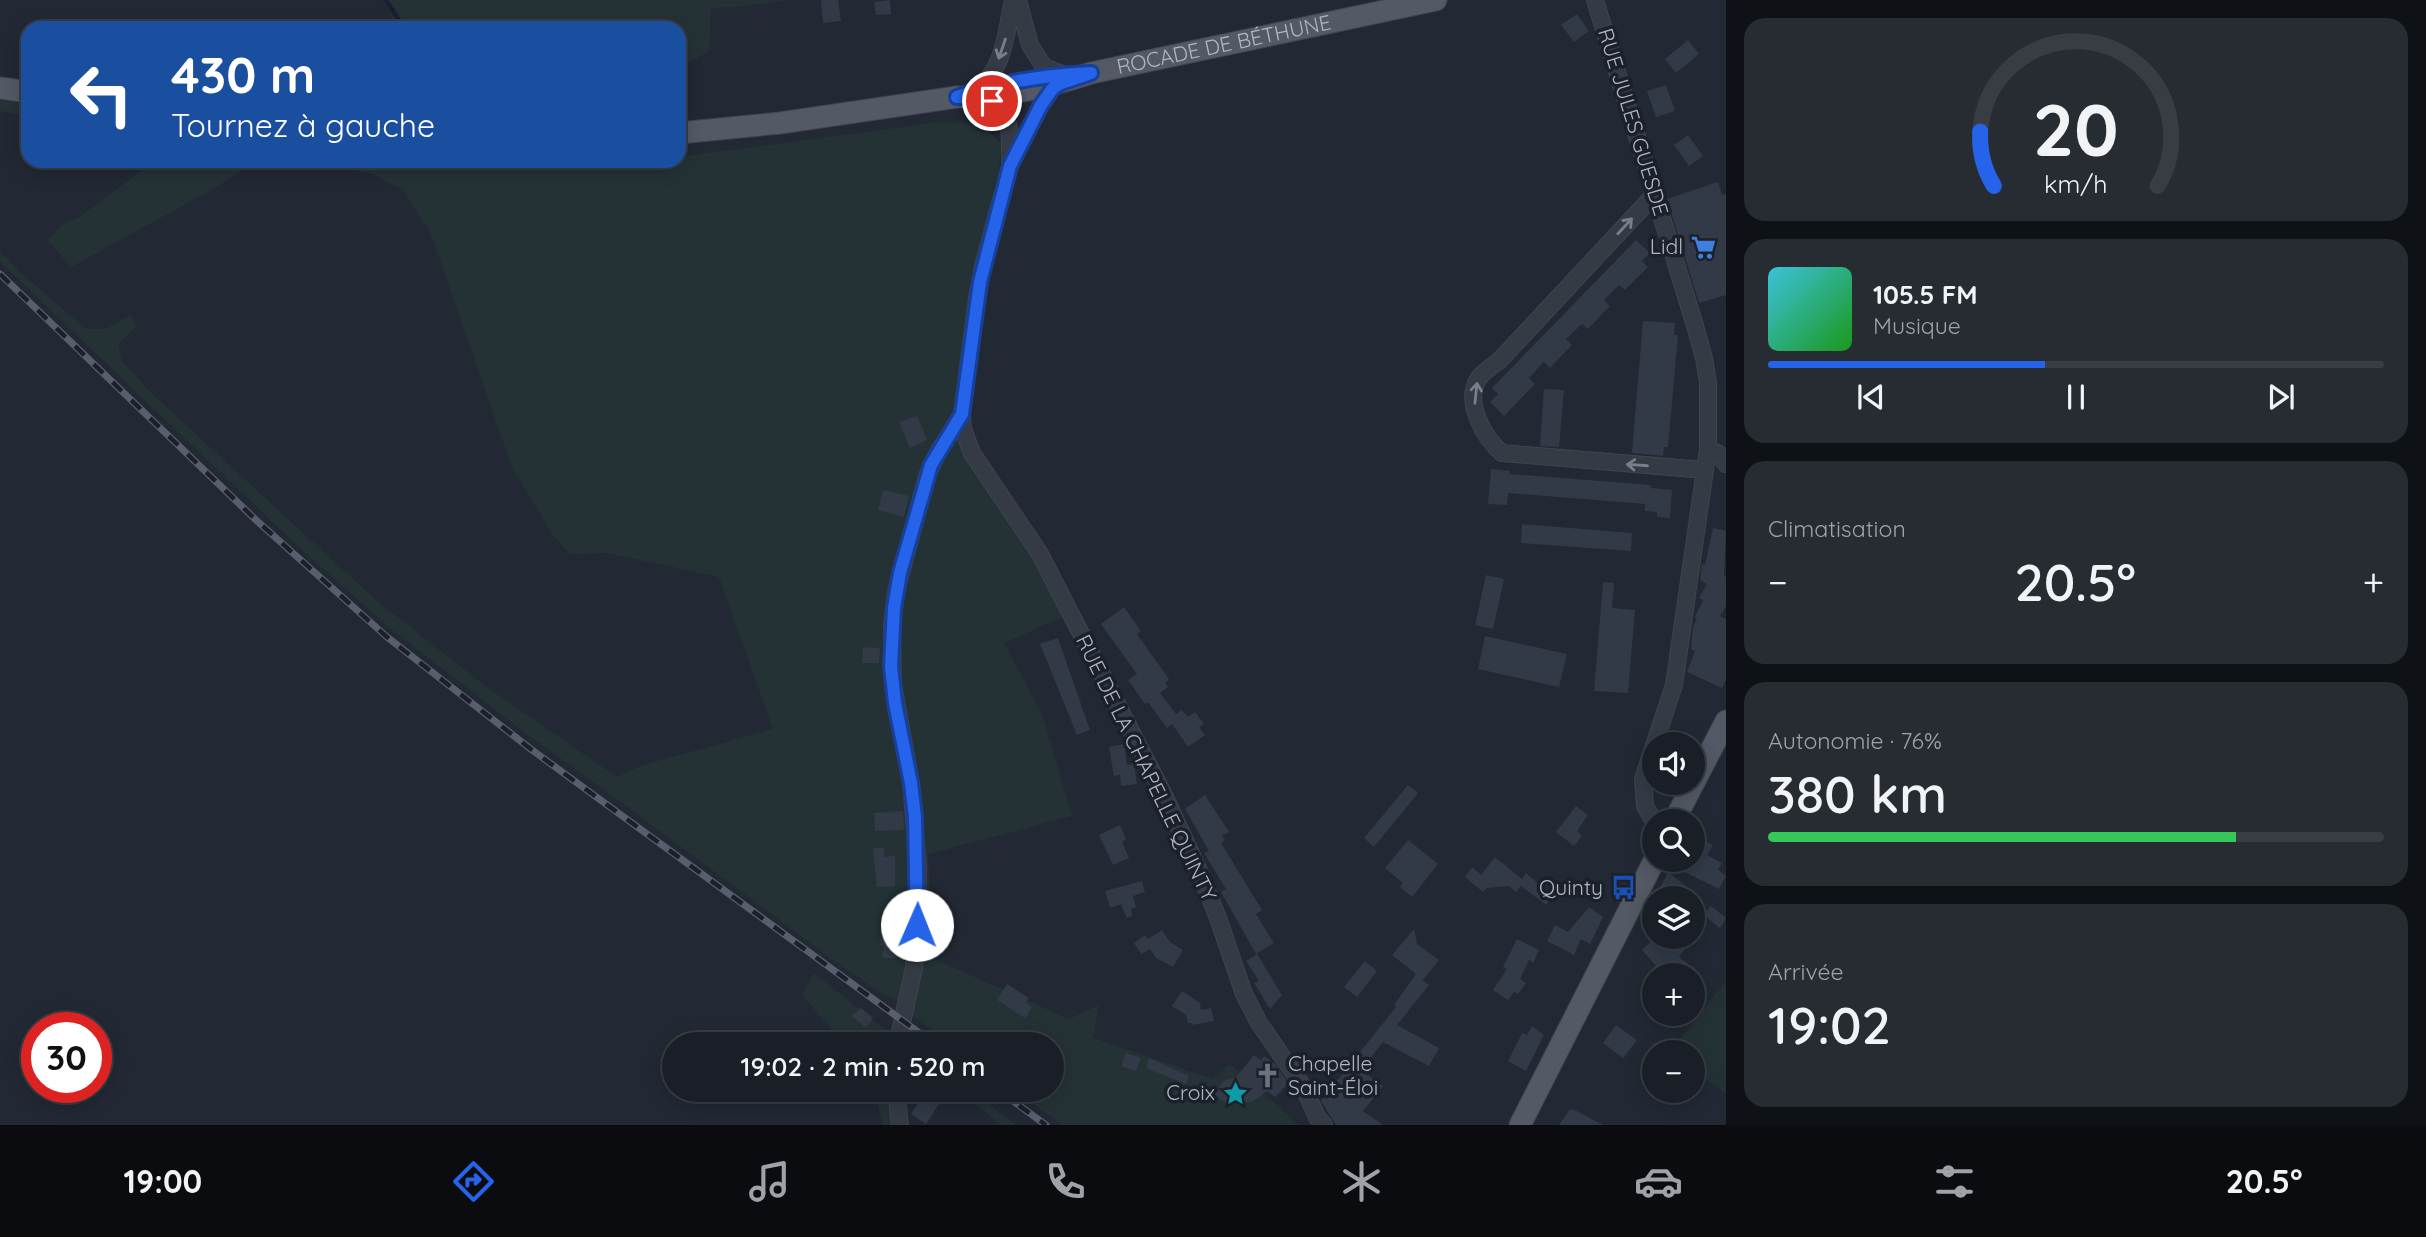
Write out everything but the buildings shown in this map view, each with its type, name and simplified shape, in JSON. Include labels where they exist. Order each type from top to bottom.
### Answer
[{"type":"main road","name":"ROCADE DE BÉTHUNE","points":[[686,132],[792,121],[971,95],[1091,73],[1436,0]]},
{"type":"main road","points":[[0,88],[21,91]]},
{"type":"main road","points":[[1680,809],[1726,722]]},
{"type":"main road","points":[[1520,1125],[1648,872]]},
{"type":"street","points":[[900,1032],[914,968],[918,867],[911,783],[892,684],[894,608],[900,573],[927,475],[962,414],[981,277],[1010,166],[1041,105],[1061,78],[1044,67],[1030,45],[1015,0]]},
{"type":"street","points":[[971,95],[986,83],[1004,49],[1015,0]]},
{"type":"street","name":"RUE JULES GUESDE","points":[[1596,2],[1704,358],[1708,382],[1708,449],[1674,685],[1643,779],[1646,809]]},
{"type":"street","points":[[971,95],[992,101],[1003,111],[1010,134],[1010,166]]},
{"type":"street","points":[[1655,194],[1508,351],[1479,378],[1475,389],[1476,414],[1484,432],[1502,453],[1705,470]]},
{"type":"street","name":"RUE DE LA CHAPELLE QUINTY","points":[[962,414],[972,453],[1040,554],[1165,797],[1199,871],[1244,994],[1254,1014],[1304,1088],[1317,1117],[1324,1125]]},
{"type":"street","points":[[1708,449],[1718,453],[1726,464]]},
{"type":"street","points":[[897,1102],[900,1125]]},
{"type":"shaded area","points":[[386,0],[789,0],[711,8],[709,52],[686,63],[686,21],[393,21]]},
{"type":"shaded area","points":[[0,100],[21,103],[21,115],[0,111]]},
{"type":"shaded area","points":[[941,122],[979,123],[1002,144],[998,176],[992,189],[1002,194],[983,266],[967,440],[1071,613],[1004,643],[1042,714],[1072,816],[928,854],[934,959],[1069,1019],[1099,1005],[1093,1038],[1213,1079],[1230,1064],[1299,1125],[1063,1125],[1030,1102],[1064,1102],[1064,1032],[934,1032],[915,1018],[906,1004],[882,994],[826,955],[528,735],[391,629],[303,551],[0,262],[0,251],[21,273],[86,329],[106,329],[130,315],[137,326],[118,344],[122,361],[150,392],[377,601],[488,688],[617,777],[643,765],[773,729],[719,577],[608,553],[570,554],[553,535],[513,470],[431,234],[403,190],[373,174],[338,168],[686,168],[686,156]]},
{"type":"shaded area","points":[[146,168],[245,168],[215,188],[71,267],[48,241],[61,225],[78,218]]},
{"type":"shaded area","points":[[814,973],[888,1032],[834,1032],[802,995]]},
{"type":"shaded area","points":[[1726,981],[1726,1094],[1705,1079],[1705,1040],[1679,1040],[1691,1026],[1705,1026],[1705,1008]]},
{"type":"shaded area","points":[[877,1102],[897,1102],[900,1125],[883,1125]]},
{"type":"shaded area","points":[[973,1102],[986,1102],[1016,1125],[1001,1125]]},
{"type":"waterway","points":[[386,0],[400,21]]},
{"type":"railway","points":[[0,274],[256,520],[387,637],[532,750],[918,1032]]},
{"type":"railway","points":[[1014,1102],[1046,1125]]},
{"type":"place","name":"Lidl","points":[[1703,247]]},
{"type":"place","name":"Quinty","points":[[1623,888]]},
{"type":"place","name":"Chapelle Saint-Éloi","points":[[1268,1076]]},
{"type":"place","name":"Croix","points":[[1235,1093]]},
{"type":"route","points":[[917,925],[915,817],[891,666],[892,626],[900,573],[931,465],[962,414],[983,266],[1010,166],[1041,105],[1053,88],[1091,73],[1034,78],[976,90],[957,97],[979,97],[992,101]]}]
